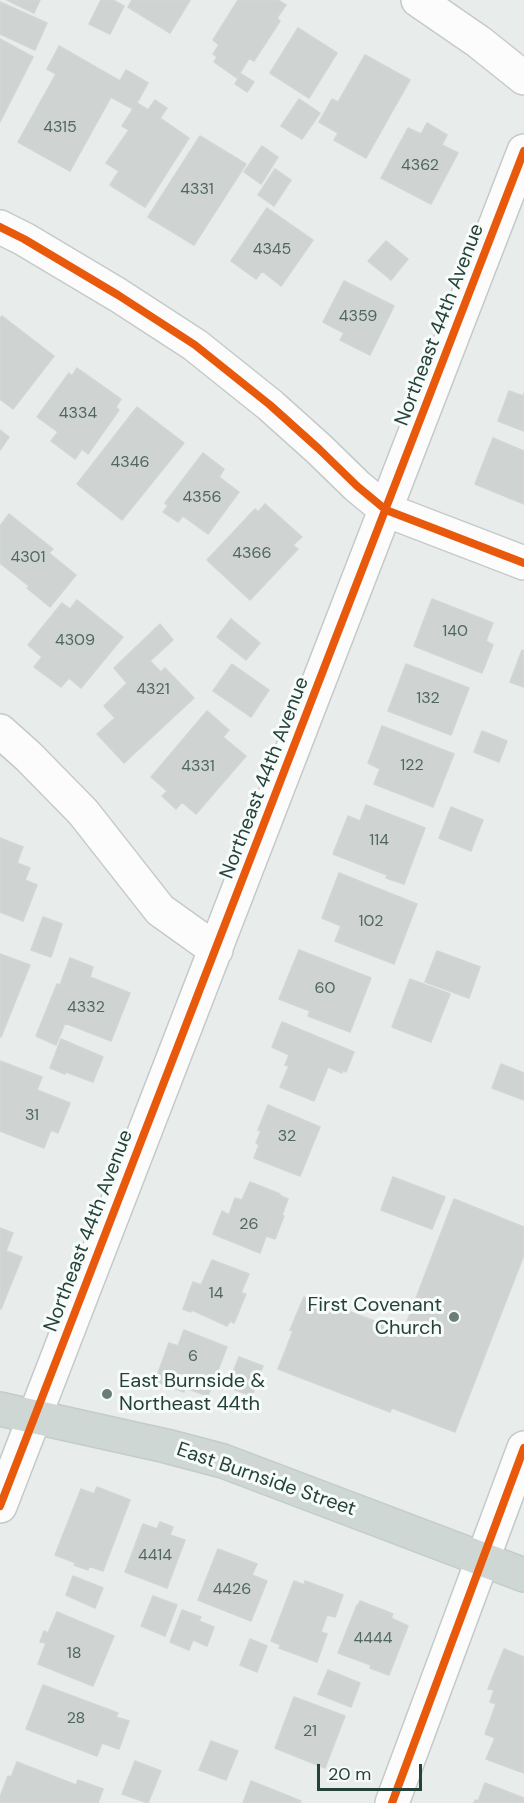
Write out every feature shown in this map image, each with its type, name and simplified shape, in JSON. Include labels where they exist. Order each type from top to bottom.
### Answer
[{"type":"main road","name":"East Burnside Street","points":[[0,1409],[224,1461],[524,1575]]},
{"type":"street","points":[[418,0],[479,42],[524,78]]},
{"type":"street","name":"Northeast 44th Avenue","points":[[0,1506],[524,151]]},
{"type":"street","points":[[0,227],[24,238],[195,345],[270,405],[386,510],[524,563]]},
{"type":"street","points":[[0,731],[83,812],[160,910],[216,951]]},
{"type":"street","points":[[392,1803],[524,1448]]},
{"type":"building","points":[[7,0],[40,0],[34,13]]},
{"type":"building","points":[[101,0],[113,0],[124,6],[110,34],[89,24]]},
{"type":"building","points":[[132,0],[190,0],[170,33],[128,7]]},
{"type":"building","points":[[238,0],[278,0],[286,5],[277,18],[280,21],[254,61],[249,58],[237,78],[214,62],[217,57],[213,54],[219,45],[213,40]]},
{"type":"building","points":[[0,2],[47,23],[35,50],[0,34]]},
{"type":"building","points":[[298,28],[337,53],[309,98],[270,73]]},
{"type":"building","points":[[0,39],[33,57],[0,122]]},
{"type":"building","points":[[59,46],[120,81],[126,70],[148,83],[137,103],[148,110],[155,100],[167,108],[160,118],[189,138],[145,207],[110,185],[119,171],[106,163],[129,130],[122,126],[133,109],[111,97],[70,171],[18,142],[56,74],[47,69]]},
{"type":"building","points":[[365,55],[410,80],[366,158],[334,140],[338,133],[319,122],[332,99],[338,102]]},
{"type":"building","points":[[241,74],[254,82],[247,92],[235,84]]},
{"type":"building","points":[[299,99],[320,113],[302,139],[281,126]]},
{"type":"building","points":[[427,123],[447,135],[442,145],[458,153],[431,204],[381,178],[408,128],[421,134]]},
{"type":"building","points":[[200,136],[246,164],[194,245],[148,217]]},
{"type":"building","points":[[262,146],[278,157],[261,184],[244,172]]},
{"type":"building","points":[[275,169],[291,180],[274,206],[258,195]]},
{"type":"building","points":[[267,208],[313,240],[281,286],[262,271],[256,279],[231,261]]},
{"type":"building","points":[[386,241],[408,259],[391,280],[368,261]]},
{"type":"building","points":[[344,281],[394,306],[370,355],[340,340],[344,333],[323,322]]},
{"type":"building","points":[[2,316],[54,356],[13,409],[0,399],[0,318]]},
{"type":"building","points":[[77,368],[121,399],[116,407],[119,410],[88,454],[82,449],[75,459],[51,441],[58,432],[37,417],[69,373],[72,376]]},
{"type":"building","points":[[509,391],[523,396],[524,393],[524,431],[498,421]]},
{"type":"building","points":[[137,407],[184,443],[122,520],[77,484]]},
{"type":"building","points":[[0,430],[9,437],[0,450]]},
{"type":"building","points":[[493,438],[524,451],[524,504],[475,484]]},
{"type":"building","points":[[203,453],[224,469],[219,477],[239,492],[208,534],[183,516],[178,522],[163,512],[168,506],[165,503]]},
{"type":"building","points":[[265,504],[302,537],[293,545],[298,549],[250,600],[207,560],[255,509],[258,512]]},
{"type":"building","points":[[9,514],[53,549],[49,553],[76,575],[50,607],[27,588],[29,586],[0,563],[0,526]]},
{"type":"building","points":[[432,599],[493,623],[486,641],[493,645],[482,673],[414,646]]},
{"type":"building","points":[[77,600],[123,637],[81,688],[69,678],[61,687],[34,667],[42,657],[28,645],[62,603],[70,609]]},
{"type":"building","points":[[231,619],[260,643],[246,660],[217,637]]},
{"type":"building","points":[[160,624],[173,640],[150,661],[161,672],[165,668],[194,698],[124,763],[97,734],[115,718],[104,706],[127,683],[114,668]]},
{"type":"building","points":[[522,650],[524,651],[524,687],[510,682]]},
{"type":"building","points":[[232,664],[269,690],[251,717],[213,691]]},
{"type":"building","points":[[406,664],[469,688],[451,735],[388,711]]},
{"type":"building","points":[[207,711],[229,730],[223,737],[246,756],[196,814],[182,802],[176,809],[162,796],[167,791],[151,777]]},
{"type":"building","points":[[382,726],[454,754],[433,807],[374,784],[380,769],[368,763]]},
{"type":"building","points":[[482,731],[507,741],[499,762],[474,752]]},
{"type":"building","points":[[366,805],[425,828],[404,884],[333,854],[348,816],[360,821]]},
{"type":"building","points":[[451,807],[483,820],[471,851],[439,838]]},
{"type":"building","points":[[0,838],[23,847],[17,863],[30,868],[25,880],[37,885],[23,921],[0,912]]},
{"type":"building","points":[[339,873],[417,904],[394,964],[335,941],[341,926],[322,918]]},
{"type":"building","points":[[43,917],[62,924],[51,957],[31,950]]},
{"type":"building","points":[[299,950],[371,978],[350,1032],[308,1016],[310,1011],[279,999]]},
{"type":"building","points":[[437,951],[480,967],[469,998],[425,982]]},
{"type":"building","points":[[0,954],[30,965],[1,1037],[0,1036]]},
{"type":"building","points":[[70,958],[93,967],[90,977],[130,993],[111,1041],[65,1023],[56,1045],[36,1036]]},
{"type":"building","points":[[410,979],[450,994],[431,1042],[392,1027]]},
{"type":"building","points":[[282,1022],[354,1052],[346,1072],[343,1070],[342,1073],[328,1067],[314,1101],[280,1087],[289,1066],[285,1065],[289,1055],[272,1047]]},
{"type":"building","points":[[61,1039],[103,1057],[93,1082],[50,1068]]},
{"type":"building","points":[[0,1061],[42,1077],[37,1090],[70,1103],[58,1133],[51,1130],[44,1148],[0,1131]]},
{"type":"building","points":[[501,1064],[524,1073],[524,1100],[492,1088]]},
{"type":"building","points":[[268,1105],[320,1127],[300,1176],[254,1158],[259,1145],[256,1143],[261,1131],[258,1130]]},
{"type":"building","points":[[393,1177],[445,1197],[432,1229],[381,1210]]},
{"type":"building","points":[[250,1182],[288,1199],[275,1239],[266,1236],[260,1253],[213,1234],[222,1211],[229,1215],[235,1198],[242,1200]]},
{"type":"building","name":"First Covenant Church","points":[[454,1199],[524,1227],[524,1255],[455,1432],[392,1408],[390,1412],[278,1369],[293,1331],[290,1330],[304,1297],[321,1304],[322,1301],[403,1332]]},
{"type":"building","points":[[0,1228],[13,1233],[6,1251],[22,1257],[1,1309],[0,1308]]},
{"type":"building","points":[[212,1260],[249,1274],[241,1293],[246,1294],[234,1323],[230,1321],[227,1326],[192,1310],[191,1312],[183,1309],[193,1282],[201,1285]]},
{"type":"building","points":[[184,1330],[227,1347],[208,1396],[185,1388],[184,1392],[155,1381],[169,1343],[178,1346]]},
{"type":"building","points":[[239,1357],[263,1366],[252,1396],[227,1387]]},
{"type":"building","points":[[97,1487],[130,1500],[103,1571],[89,1566],[88,1570],[55,1555],[81,1489],[94,1494]]},
{"type":"building","points":[[160,1522],[173,1527],[170,1535],[185,1540],[167,1588],[125,1572],[143,1524],[157,1529]]},
{"type":"building","points":[[218,1549],[257,1564],[252,1575],[267,1581],[251,1621],[198,1600]]},
{"type":"building","points":[[73,1576],[103,1588],[95,1608],[66,1595]]},
{"type":"building","points":[[294,1581],[304,1585],[305,1581],[343,1595],[335,1617],[327,1615],[321,1632],[327,1634],[317,1662],[279,1648],[281,1645],[271,1641]]},
{"type":"building","points":[[153,1596],[177,1605],[165,1636],[141,1626]]},
{"type":"building","points":[[360,1601],[393,1614],[391,1618],[408,1626],[389,1675],[370,1668],[371,1665],[338,1653]]},
{"type":"building","points":[[182,1610],[201,1617],[199,1621],[214,1627],[207,1646],[193,1640],[189,1650],[170,1642]]},
{"type":"building","points":[[57,1612],[114,1636],[93,1686],[38,1664],[46,1643],[40,1642],[44,1631],[48,1633]]},
{"type":"building","points":[[250,1639],[267,1646],[257,1672],[240,1665]]},
{"type":"building","points":[[504,1649],[524,1657],[524,1773],[486,1759],[495,1738],[485,1734],[496,1704],[490,1702],[494,1690],[488,1689]]},
{"type":"building","points":[[328,1670],[360,1683],[351,1707],[318,1694]]},
{"type":"building","points":[[43,1685],[118,1713],[116,1717],[129,1721],[119,1749],[102,1743],[97,1756],[26,1729]]},
{"type":"building","points":[[294,1697],[345,1716],[325,1768],[275,1748]]},
{"type":"building","points":[[211,1741],[238,1751],[226,1780],[199,1770]]},
{"type":"building","points":[[135,1761],[161,1771],[148,1803],[122,1794]]},
{"type":"building","points":[[17,1762],[76,1785],[78,1780],[103,1789],[98,1803],[0,1803],[8,1776],[11,1777]]},
{"type":"building","points":[[251,1781],[301,1801],[300,1803],[243,1803]]},
{"type":"building","points":[[485,1783],[524,1798],[524,1803],[474,1803],[475,1800],[478,1801]]},
{"type":"cycle path","points":[[0,1506],[524,151]]},
{"type":"cycle path","points":[[0,227],[118,295],[195,345],[270,405],[386,510],[524,563]]},
{"type":"cycle path","points":[[392,1803],[524,1448]]},
{"type":"place","name":"First Covenant Church","points":[[454,1317]]},
{"type":"place","name":"East Burnside & Northeast 44th","points":[[107,1394]]}]
